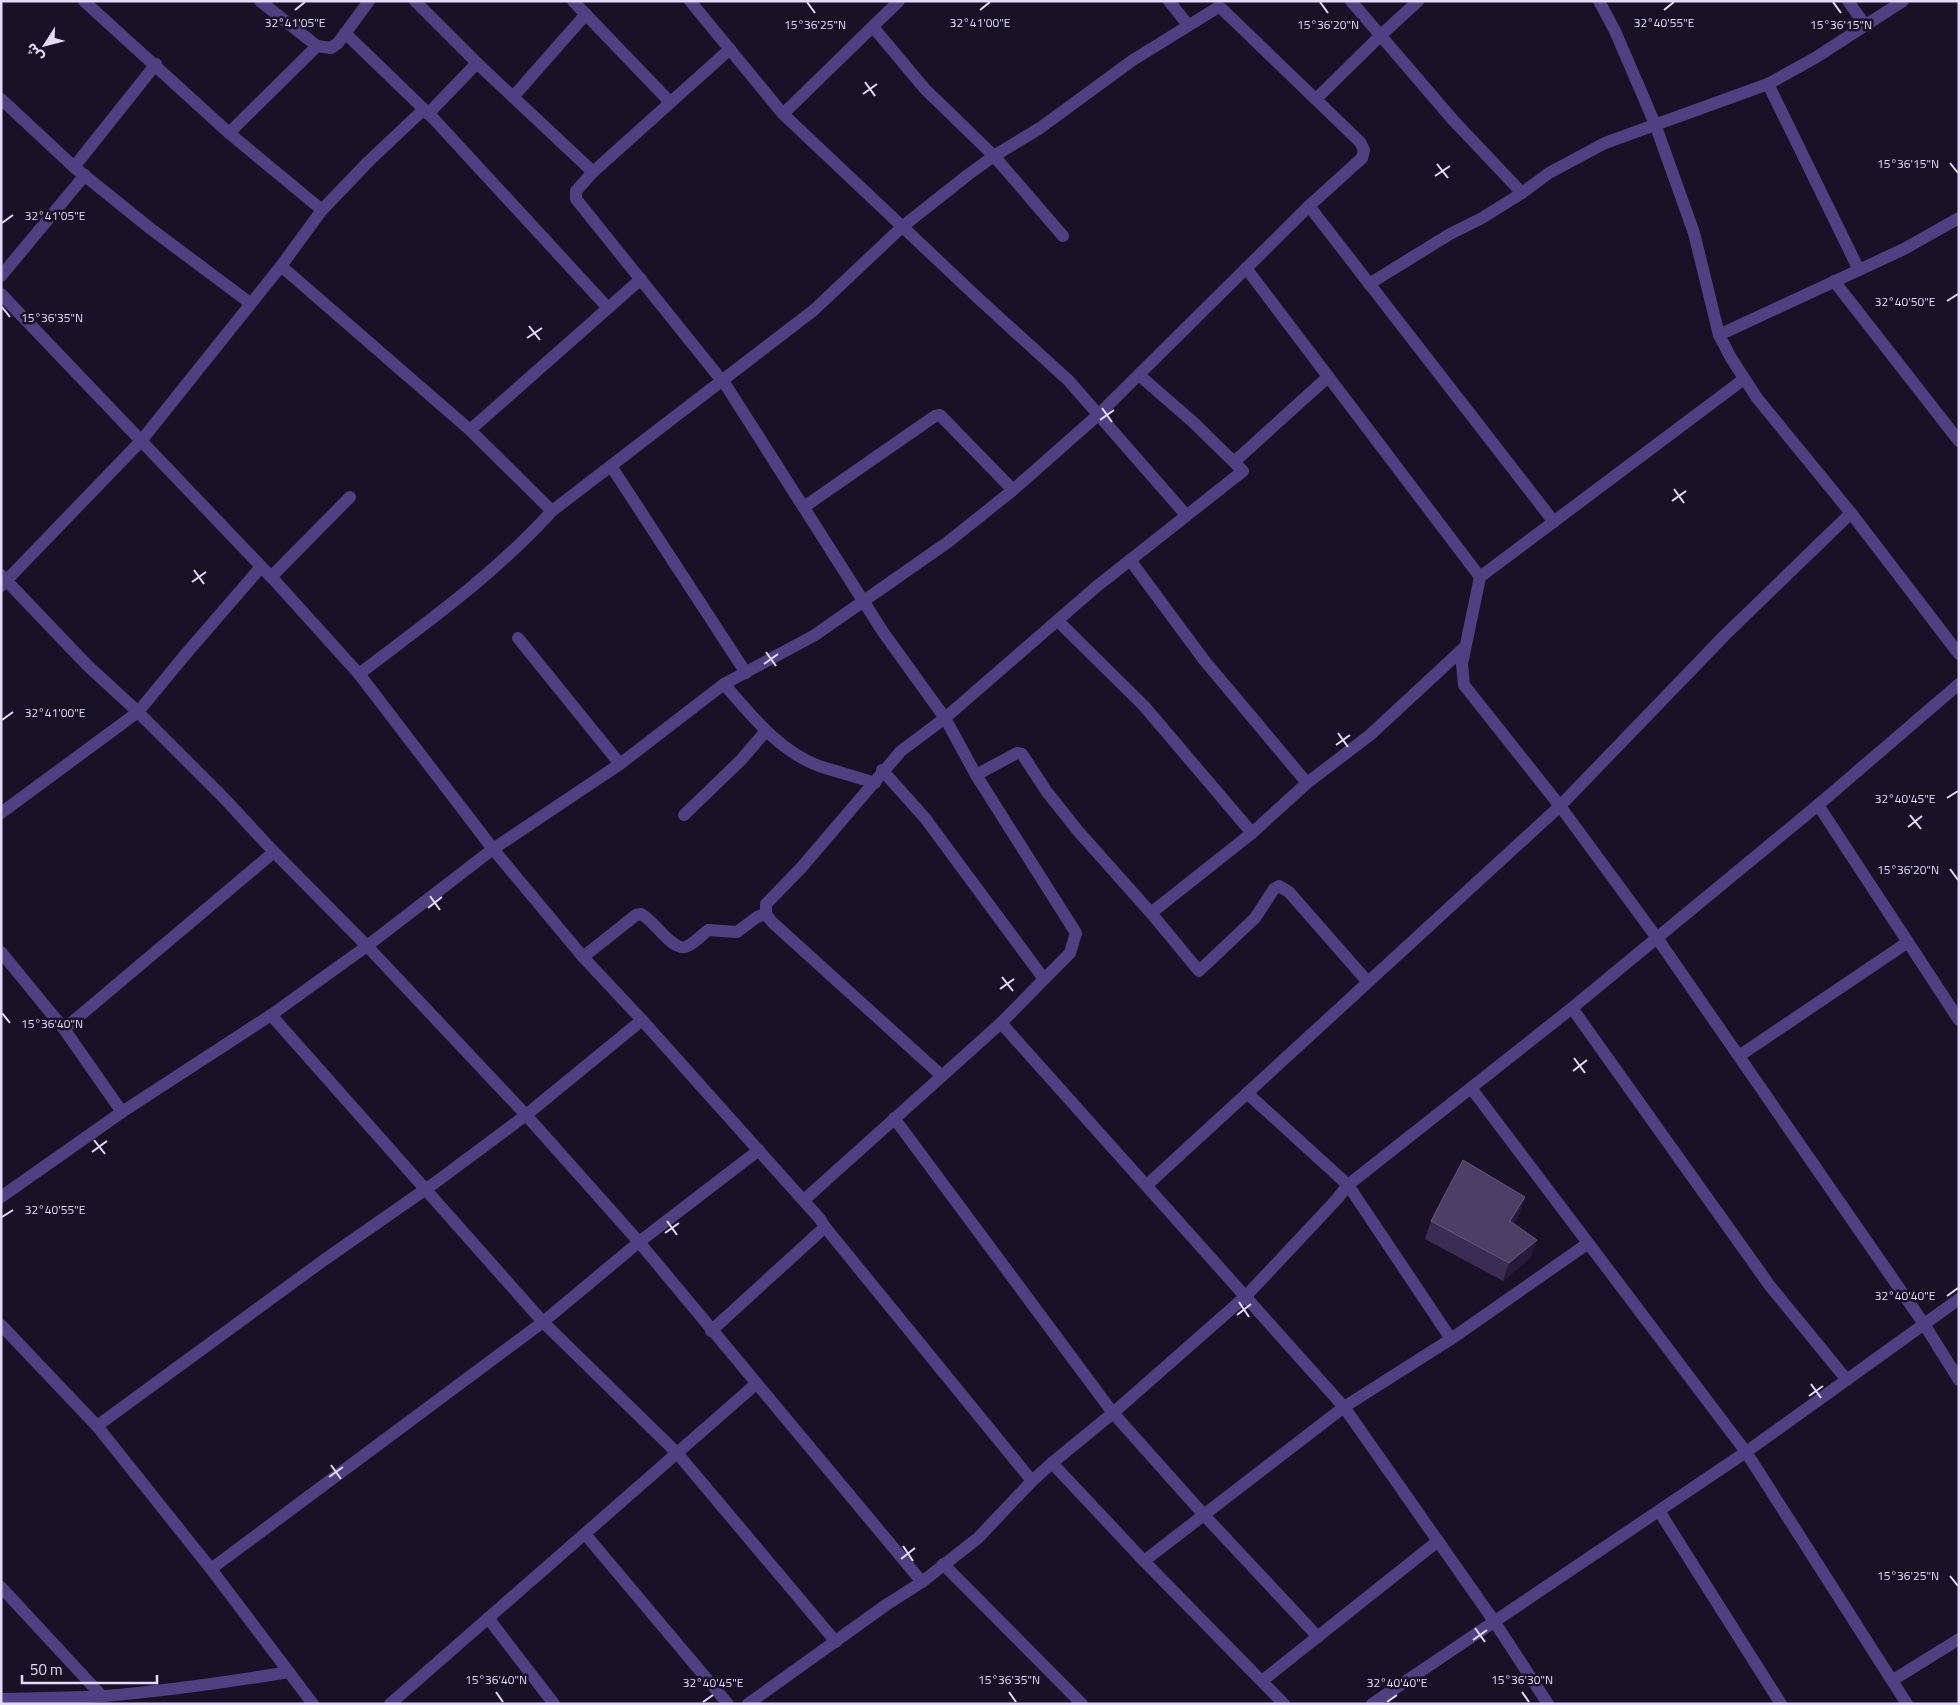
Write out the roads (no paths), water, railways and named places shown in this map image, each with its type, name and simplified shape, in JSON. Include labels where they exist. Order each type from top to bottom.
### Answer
[{"type":"street","points":[[84,1],[156,64],[229,133],[322,210]]},
{"type":"street","points":[[260,1],[317,46],[331,48],[338,43],[369,1]]},
{"type":"street","points":[[415,1],[477,63],[593,172]]},
{"type":"street","points":[[574,1],[670,102]]},
{"type":"street","points":[[690,1],[783,114],[1069,381],[1186,515]]},
{"type":"street","points":[[783,114],[899,1]]},
{"type":"street","points":[[1169,1],[1188,26]]},
{"type":"street","points":[[1351,1],[1453,120],[1522,193]]},
{"type":"street","points":[[1316,99],[1418,1]]},
{"type":"street","points":[[1848,1],[1865,25]]},
{"type":"street","points":[[1369,284],[1450,234],[1482,218],[1522,193],[1549,173],[1604,143],[1768,84],[1815,58],[1903,1]]},
{"type":"street","points":[[1601,2],[1655,124],[1694,234],[1719,335],[1731,358],[1757,398],[1851,513],[1959,654]]},
{"type":"street","points":[[1,1197],[122,1112],[271,1015],[367,946],[493,849],[620,764],[724,684],[815,635],[948,542],[1013,490],[1098,415],[1309,206],[1362,158],[1364,150],[1360,142],[1221,8],[1217,8],[1133,60],[1040,128],[994,156],[902,227],[814,310],[552,512],[525,540],[454,601],[359,674]]},
{"type":"street","points":[[513,97],[586,14]]},
{"type":"street","points":[[872,27],[925,90],[994,156],[1063,236]]},
{"type":"street","points":[[345,33],[426,111],[608,308]]},
{"type":"street","points":[[229,133],[317,46]]},
{"type":"street","points":[[730,49],[593,172],[576,191],[576,199],[722,381],[865,601],[883,632],[946,718],[976,775],[1076,933],[1070,954],[1001,1022],[804,1200]]},
{"type":"street","points":[[477,63],[368,162],[322,210],[141,441],[3,581],[222,796],[526,1115],[639,1242],[711,1331],[922,1582]]},
{"type":"street","points":[[74,167],[156,64]]},
{"type":"street","points":[[1768,84],[1859,270]]},
{"type":"street","points":[[1,99],[74,167],[151,229],[250,303]]},
{"type":"street","points":[[1,276],[85,175]]},
{"type":"street","points":[[1309,206],[1554,522]]},
{"type":"street","points":[[1719,335],[1904,249],[1959,218]]},
{"type":"street","points":[[280,266],[470,430],[552,512]]},
{"type":"street","points":[[1246,268],[1480,577]]},
{"type":"street","points":[[470,430],[641,279]]},
{"type":"street","points":[[1834,281],[1958,439]]},
{"type":"street","points":[[1,294],[271,577],[359,674],[493,849],[583,957],[804,1200],[1032,1481]]},
{"type":"street","points":[[942,1076],[766,914],[766,904],[801,868],[875,783],[882,770],[901,751],[946,718],[1130,560],[1243,471],[1193,422],[1139,375]]},
{"type":"street","points":[[1234,462],[1328,377]]},
{"type":"street","points":[[1744,378],[1480,577],[1462,664],[1464,685],[1560,806],[1657,938],[1924,1324],[1959,1380]]},
{"type":"street","points":[[804,507],[935,416],[940,415],[1013,490]]},
{"type":"street","points":[[611,466],[746,673]]},
{"type":"street","points":[[271,577],[350,498]]},
{"type":"street","points":[[1146,1185],[1560,806],[1725,635],[1851,513]]},
{"type":"street","points":[[1130,560],[1204,660],[1307,783]]},
{"type":"street","points":[[1,813],[138,712],[261,567]]},
{"type":"street","points":[[1058,621],[1144,706],[1252,833]]},
{"type":"street","points":[[518,638],[620,764]]},
{"type":"street","points":[[1151,912],[1252,833],[1307,783],[1370,735],[1465,648]]},
{"type":"street","points":[[724,684],[766,731],[791,751],[818,765],[875,783]]},
{"type":"street","points":[[748,1704],[922,1582],[978,1538],[1032,1481],[1114,1413],[1246,1296],[1348,1185],[1572,1008],[1818,805],[1959,684]]},
{"type":"street","points":[[684,815],[741,760],[766,731]]},
{"type":"street","points":[[976,775],[1017,753],[1022,754],[1047,792],[1078,831],[1151,912],[1199,971],[1255,918],[1274,889],[1279,886],[1289,892],[1367,981]]},
{"type":"street","points":[[882,770],[925,818],[1044,979]]},
{"type":"street","points":[[1818,805],[1959,1020]]},
{"type":"street","points":[[64,1029],[274,852]]},
{"type":"street","points":[[583,957],[641,914],[672,943],[680,947],[687,947],[708,930],[737,932],[757,917],[766,914]]},
{"type":"street","points":[[1739,1056],[1908,942]]},
{"type":"street","points":[[1,952],[64,1029],[122,1112]]},
{"type":"street","points":[[1572,1008],[1770,1286],[1847,1380]]},
{"type":"street","points":[[271,1015],[544,1322],[677,1453],[836,1642]]},
{"type":"street","points":[[97,1426],[526,1115],[642,1020]]},
{"type":"street","points":[[1001,1022],[1344,1407],[1494,1622],[1548,1704]]},
{"type":"street","points":[[1471,1088],[1746,1452],[1907,1704]]},
{"type":"street","points":[[1246,1093],[1348,1185],[1451,1340]]},
{"type":"street","points":[[894,1118],[1114,1413],[1204,1515],[1318,1637]]},
{"type":"street","points":[[211,1569],[544,1322],[639,1242],[759,1150]]},
{"type":"street","points":[[711,1331],[825,1227]]},
{"type":"street","points":[[1144,1561],[1344,1407],[1451,1340],[1587,1244]]},
{"type":"street","points":[[1372,1704],[1746,1452],[1959,1299]]},
{"type":"street","points":[[1,1325],[97,1426],[211,1569],[313,1704]]},
{"type":"street","points":[[390,1704],[756,1384]]},
{"type":"street","points":[[1052,1463],[1144,1561],[1284,1704]]},
{"type":"street","points":[[1659,1510],[1780,1704]]},
{"type":"street","points":[[585,1534],[728,1704]]},
{"type":"street","points":[[1262,1682],[1438,1541]]},
{"type":"street","points":[[943,1564],[1077,1702]]},
{"type":"street","points":[[1,1587],[102,1696]]},
{"type":"street","points":[[488,1618],[554,1704]]},
{"type":"street","points":[[1893,1680],[1959,1639]]},
{"type":"street","points":[[1,1699],[80,1700],[198,1686],[289,1672]]}]
